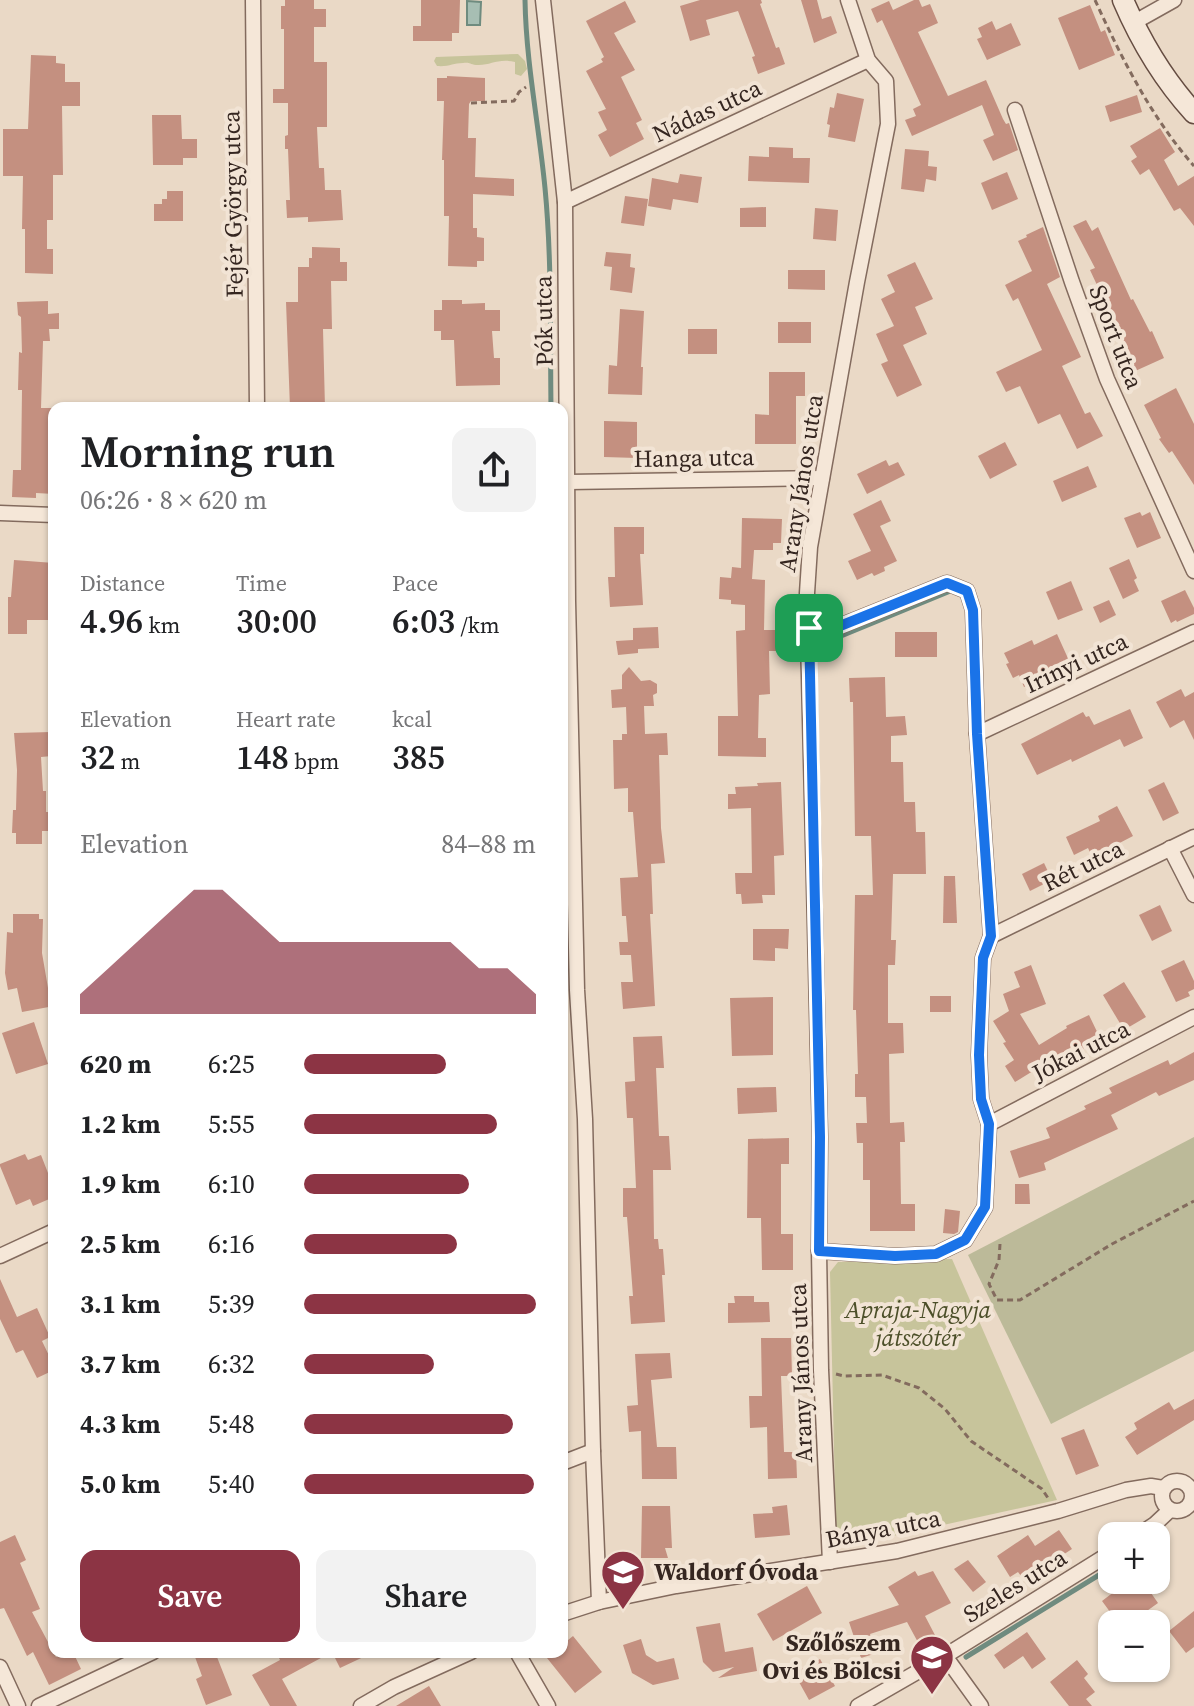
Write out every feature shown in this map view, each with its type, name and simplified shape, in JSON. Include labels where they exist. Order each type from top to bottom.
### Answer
[{"type":"street","name":"Fejér György utca","points":[[253,0],[257,402]]},
{"type":"street","name":"Pók utca","points":[[543,0],[565,202],[567,402]]},
{"type":"street","name":"Arany János utca","points":[[830,1562],[821,1370],[820,1137],[807,593],[810,547],[888,124],[886,81],[868,60],[848,0]]},
{"type":"street","points":[[1123,0],[1153,61],[1194,113]]},
{"type":"street","points":[[1133,23],[1174,0]]},
{"type":"street","name":"Nádas utca","points":[[565,202],[868,60]]},
{"type":"street","name":"Sport utca","points":[[1015,110],[1107,379],[1194,571]]},
{"type":"street","name":"Hanga utca","points":[[568,482],[822,478]]},
{"type":"street","points":[[0,513],[48,515]]},
{"type":"street","points":[[809,628],[835,628],[947,583],[967,591],[973,610],[977,734],[991,936],[983,958],[979,1055],[981,1099],[989,1124],[985,1207],[965,1240],[936,1254],[895,1256],[819,1251]]},
{"type":"street","name":"Irinyi utca","points":[[977,734],[1194,632]]},
{"type":"street","name":"Pók utca","points":[[568,698],[577,990],[585,1119],[599,1602]]},
{"type":"street","name":"Rét utca","points":[[991,936],[1194,837]]},
{"type":"street","points":[[1170,848],[1194,895]]},
{"type":"street","points":[[568,994],[577,990]]},
{"type":"street","name":"Jókai utca","points":[[989,1124],[1194,1017]]},
{"type":"street","points":[[0,1256],[48,1234]]},
{"type":"street","points":[[568,1461],[593,1451]]},
{"type":"street","points":[[1175,1481],[1191,1484],[1192,1509],[1170,1510],[1163,1502],[1163,1488],[1175,1481]]},
{"type":"street","name":"Bánya utca","points":[[568,1612],[599,1602],[676,1586],[897,1551],[1058,1511],[1126,1490],[1151,1486],[1163,1488]]},
{"type":"street","points":[[1157,1522],[1170,1510]]},
{"type":"street","name":"Szeles utca","points":[[858,1706],[1098,1561]]},
{"type":"street","points":[[945,1656],[981,1706]]},
{"type":"street","points":[[39,1706],[140,1658]]},
{"type":"street","points":[[361,1706],[458,1658]]},
{"type":"street","points":[[520,1658],[548,1706]]},
{"type":"street","points":[[0,1667],[18,1706]]},
{"type":"path","points":[[1095,0],[1150,107],[1194,166]]},
{"type":"path","points":[[471,103],[514,101],[526,87]]},
{"type":"path","points":[[1000,1244],[999,1260],[989,1284],[997,1300],[1020,1300],[1112,1244],[1194,1201]]},
{"type":"path","points":[[821,1370],[844,1376],[882,1375],[919,1388],[945,1409],[971,1441],[1042,1489],[1058,1511]]},
{"type":"green space","points":[[518,54],[525,61],[527,69],[521,76],[515,74],[515,62],[437,66],[434,61],[436,57]]},
{"type":"green space","name":"Apraja-Nagyja játszótér","points":[[952,1259],[1057,1500],[843,1547],[836,1538],[830,1272],[838,1262]]},
{"type":"shaded area","points":[[467,1],[481,2],[480,25],[467,25]]},
{"type":"shaded area","points":[[1194,1137],[1194,1351],[1051,1424],[968,1255]]},
{"type":"building","points":[[285,0],[314,0],[314,9],[326,9],[326,27],[314,27],[314,62],[327,62],[327,127],[317,127],[319,168],[324,168],[325,190],[341,190],[343,220],[308,222],[308,217],[287,218],[286,200],[290,200],[288,149],[285,149],[288,103],[273,103],[273,89],[284,89],[281,6],[285,6]]},
{"type":"building","points":[[421,0],[460,0],[459,33],[452,33],[452,41],[413,41],[413,26],[421,26]]},
{"type":"building","points":[[700,0],[761,0],[776,48],[779,47],[785,64],[758,74],[752,57],[755,56],[738,11],[706,20],[710,35],[690,41],[680,6]]},
{"type":"building","points":[[801,0],[817,0],[822,19],[831,16],[837,33],[814,43]]},
{"type":"building","points":[[919,0],[922,7],[930,4],[938,23],[918,32],[948,96],[986,80],[1003,119],[1006,124],[1009,123],[1018,150],[993,161],[983,140],[994,135],[982,105],[912,136],[905,120],[916,116],[913,109],[921,105],[882,20],[877,23],[871,9],[889,1],[893,10]]},
{"type":"building","points":[[625,1],[636,22],[614,33],[635,70],[621,77],[642,120],[636,123],[644,139],[610,157],[598,135],[607,130],[598,112],[606,109],[586,71],[603,62],[601,59],[604,57],[586,21]]},
{"type":"building","points":[[1090,5],[1115,55],[1079,70],[1058,18]]},
{"type":"building","points":[[992,21],[996,30],[1011,23],[1021,45],[987,60],[977,39],[982,37],[978,28]]},
{"type":"building","points":[[31,55],[56,56],[56,63],[65,64],[65,82],[80,82],[80,106],[62,106],[63,175],[53,175],[53,220],[47,220],[47,249],[53,249],[53,274],[25,273],[23,176],[3,176],[3,129],[28,129]]},
{"type":"building","points":[[437,78],[485,78],[485,101],[471,101],[469,104],[468,138],[476,138],[475,177],[514,179],[514,196],[473,194],[473,228],[477,228],[477,237],[484,238],[484,261],[477,261],[477,267],[448,266],[449,216],[444,216],[442,160],[444,101],[437,101]]},
{"type":"building","points":[[837,93],[864,99],[855,142],[828,137],[830,107],[834,108]]},
{"type":"building","points":[[1137,95],[1142,112],[1110,122],[1105,106]]},
{"type":"building","points":[[152,115],[181,115],[182,139],[197,139],[197,158],[183,158],[183,165],[153,165]]},
{"type":"building","points":[[1160,128],[1175,152],[1164,160],[1178,186],[1194,176],[1194,226],[1180,208],[1174,211],[1149,169],[1140,175],[1131,161],[1137,157],[1130,146]]},
{"type":"building","points":[[769,147],[793,148],[793,158],[810,158],[809,183],[748,181],[749,156],[769,157]]},
{"type":"building","points":[[905,149],[929,151],[928,166],[937,167],[936,181],[926,179],[924,192],[901,189]]},
{"type":"building","points":[[1007,172],[1018,199],[992,210],[981,183]]},
{"type":"building","points":[[680,174],[702,177],[698,203],[673,199],[671,210],[648,206],[652,178],[678,183]]},
{"type":"building","points":[[167,191],[183,191],[183,221],[154,221],[154,204],[162,204],[162,199],[167,199]]},
{"type":"building","points":[[625,196],[648,199],[644,226],[621,223]]},
{"type":"building","points":[[766,207],[766,227],[740,227],[740,208]]},
{"type":"building","points":[[815,208],[838,210],[836,241],[813,239]]},
{"type":"building","points":[[1086,220],[1092,231],[1098,227],[1131,300],[1152,331],[1164,358],[1133,372],[1090,270],[1095,268],[1073,226]]},
{"type":"building","points":[[1043,227],[1060,277],[1047,284],[1081,357],[1062,366],[1085,414],[1090,412],[1103,436],[1077,449],[1060,414],[1038,424],[1020,386],[1006,392],[996,372],[1042,350],[1018,298],[1013,301],[1005,285],[1032,271],[1018,241]]},
{"type":"building","points":[[312,247],[340,248],[340,262],[347,262],[347,281],[331,281],[332,329],[323,329],[325,402],[290,402],[286,302],[298,302],[298,267],[309,267],[309,258],[312,258]]},
{"type":"building","points":[[606,252],[631,254],[630,267],[635,268],[632,293],[610,290],[612,267],[604,266]]},
{"type":"building","points":[[915,262],[933,299],[915,307],[927,334],[903,345],[922,385],[897,397],[881,364],[888,361],[876,334],[894,326],[881,299],[895,292],[887,275]]},
{"type":"building","points":[[788,270],[825,270],[825,290],[788,289]]},
{"type":"building","points":[[442,300],[462,300],[462,304],[485,303],[485,310],[500,310],[500,331],[492,331],[494,358],[500,358],[500,385],[456,386],[454,340],[441,340],[441,331],[434,331],[434,310],[442,310]]},
{"type":"building","points":[[48,301],[48,314],[59,313],[59,329],[49,329],[50,341],[43,341],[41,408],[48,408],[48,494],[36,493],[36,498],[12,497],[13,470],[21,470],[22,390],[18,390],[19,352],[22,353],[21,317],[17,302]]},
{"type":"building","points":[[620,309],[644,311],[642,395],[608,394],[609,365],[617,366]]},
{"type":"building","points":[[778,322],[811,322],[811,343],[778,343]]},
{"type":"building","points":[[688,329],[717,329],[717,354],[688,354]]},
{"type":"building","points":[[769,372],[805,372],[805,396],[796,396],[796,444],[755,444],[755,414],[769,415]]},
{"type":"building","points":[[1176,388],[1194,424],[1194,485],[1172,451],[1169,453],[1159,439],[1144,405]]},
{"type":"building","points":[[604,421],[637,422],[637,458],[604,457]]},
{"type":"building","points":[[1005,442],[1017,465],[990,479],[978,456]]},
{"type":"building","points":[[886,460],[889,466],[898,462],[905,475],[867,494],[857,474]]},
{"type":"building","points":[[1088,466],[1097,487],[1062,502],[1053,481]]},
{"type":"building","points":[[881,500],[891,521],[880,526],[897,561],[884,567],[885,571],[857,580],[848,561],[871,551],[853,514]]},
{"type":"building","points":[[1140,512],[1142,516],[1150,512],[1161,538],[1137,548],[1124,518]]},
{"type":"building","points":[[742,518],[782,519],[781,543],[773,543],[773,550],[754,550],[752,579],[765,580],[764,630],[778,630],[778,651],[769,651],[770,694],[759,695],[758,738],[766,738],[766,757],[718,756],[718,716],[738,716],[736,631],[745,630],[745,605],[719,599],[720,577],[731,578],[732,567],[741,568]]},
{"type":"building","points":[[614,527],[644,527],[644,554],[640,554],[643,605],[610,607],[608,577],[615,577]]},
{"type":"building","points":[[1129,559],[1139,591],[1123,599],[1109,568]]},
{"type":"building","points":[[14,560],[48,563],[48,620],[27,620],[27,634],[8,634],[8,597],[11,597]]},
{"type":"building","points":[[1071,581],[1083,610],[1058,620],[1046,592]]},
{"type":"building","points":[[1185,590],[1194,614],[1171,623],[1161,601]]},
{"type":"building","points":[[1109,600],[1116,615],[1100,623],[1093,607]]},
{"type":"building","points":[[658,627],[659,648],[638,649],[638,653],[618,655],[616,641],[633,640],[633,628]]},
{"type":"building","points":[[895,632],[937,632],[937,657],[895,657]]},
{"type":"building","points":[[1057,634],[1071,665],[1024,687],[1019,675],[1013,678],[1004,653],[1032,640],[1034,645]]},
{"type":"building","points":[[629,667],[641,681],[650,680],[657,684],[657,693],[653,695],[654,706],[644,706],[645,734],[667,733],[668,755],[659,755],[665,863],[651,864],[653,914],[650,914],[655,1006],[623,1009],[621,982],[633,982],[631,955],[620,955],[619,942],[628,942],[626,916],[622,916],[620,878],[638,877],[633,812],[628,812],[628,788],[614,789],[613,740],[622,740],[622,734],[627,734],[626,707],[612,708],[611,690],[622,689],[622,675]]},
{"type":"building","points":[[885,677],[886,717],[905,716],[907,735],[891,736],[891,762],[903,762],[904,802],[915,802],[916,832],[925,832],[926,874],[893,874],[891,940],[896,940],[895,965],[888,965],[888,1023],[903,1023],[904,1053],[889,1054],[890,1123],[904,1122],[905,1142],[900,1142],[901,1204],[915,1204],[915,1231],[870,1231],[870,1180],[863,1180],[863,1143],[857,1143],[856,1123],[867,1123],[866,1097],[855,1097],[855,1074],[858,1074],[856,1010],[853,1010],[855,895],[873,895],[871,836],[855,836],[853,702],[850,702],[849,678]]},
{"type":"building","points":[[1181,689],[1185,697],[1194,692],[1194,740],[1184,720],[1170,728],[1156,702]]},
{"type":"building","points":[[1130,709],[1143,738],[1124,747],[1120,739],[1037,775],[1021,744],[1083,712],[1094,725]]},
{"type":"building","points":[[48,732],[48,756],[41,757],[48,812],[48,831],[42,831],[42,844],[16,844],[16,833],[12,833],[17,770],[14,733]]},
{"type":"building","points":[[781,782],[784,855],[774,856],[775,895],[762,895],[763,903],[742,904],[741,894],[736,894],[735,873],[752,873],[751,808],[728,809],[728,794],[736,794],[735,787]]},
{"type":"building","points":[[1164,782],[1179,813],[1163,821],[1148,790]]},
{"type":"building","points":[[1117,806],[1133,836],[1108,849],[1111,855],[1095,863],[1088,848],[1074,855],[1066,837],[1100,821],[1098,816]]},
{"type":"building","points":[[1044,863],[1052,880],[1030,891],[1022,874]]},
{"type":"building","points":[[944,876],[955,876],[957,923],[943,923]]},
{"type":"building","points":[[1160,905],[1172,931],[1152,941],[1139,915]]},
{"type":"building","points":[[13,914],[39,914],[39,919],[43,919],[42,953],[48,1007],[22,1012],[17,988],[8,990],[5,973],[7,932],[13,933]]},
{"type":"building","points":[[753,929],[789,929],[788,949],[775,948],[775,961],[753,960]]},
{"type":"building","points":[[1184,960],[1194,981],[1194,989],[1188,992],[1190,996],[1176,1002],[1161,971]]},
{"type":"building","points":[[1031,965],[1046,1004],[1020,1014],[1039,1045],[1066,1026],[1089,1015],[1101,1040],[1078,1051],[1075,1045],[1015,1082],[1005,1066],[1014,1060],[993,1021],[1009,1011],[1003,994],[1020,987],[1014,972]]},
{"type":"building","points":[[1124,982],[1146,1017],[1124,1030],[1103,995]]},
{"type":"building","points":[[930,996],[951,996],[951,1012],[930,1012]]},
{"type":"building","points":[[773,997],[773,1055],[732,1056],[730,998]]},
{"type":"building","points":[[34,1022],[48,1064],[16,1074],[2,1033]]},
{"type":"building","points":[[662,1036],[664,1068],[656,1068],[659,1136],[669,1136],[671,1170],[653,1170],[654,1239],[658,1239],[659,1249],[663,1249],[665,1322],[631,1324],[629,1296],[633,1296],[627,1217],[623,1217],[623,1188],[636,1188],[633,1118],[627,1118],[625,1082],[635,1081],[633,1037]]},
{"type":"building","points":[[1194,1052],[1194,1080],[1159,1096],[1156,1092],[1111,1115],[1118,1129],[1044,1163],[1046,1170],[1019,1178],[1010,1151],[1050,1138],[1046,1128],[1112,1093],[1109,1088],[1168,1060],[1170,1065]]},
{"type":"building","points":[[776,1087],[777,1112],[738,1114],[737,1088]]},
{"type":"building","points":[[789,1138],[789,1164],[781,1164],[781,1234],[793,1234],[793,1270],[762,1270],[761,1218],[747,1218],[748,1139]]},
{"type":"building","points":[[25,1154],[28,1160],[41,1155],[48,1173],[48,1200],[33,1206],[30,1199],[16,1205],[0,1164]]},
{"type":"building","points":[[1015,1184],[1029,1184],[1030,1204],[1015,1204]]},
{"type":"building","points":[[945,1209],[960,1211],[958,1232],[954,1234],[943,1233]]},
{"type":"building","points":[[0,1279],[17,1317],[37,1308],[48,1333],[48,1338],[42,1341],[48,1354],[48,1373],[37,1378],[23,1350],[16,1353],[0,1319]]},
{"type":"building","points":[[734,1296],[754,1296],[754,1302],[769,1302],[770,1322],[728,1323],[728,1303],[735,1303]]},
{"type":"building","points":[[761,1338],[791,1338],[792,1376],[781,1376],[784,1452],[796,1452],[797,1478],[768,1479],[767,1427],[750,1428],[749,1396],[762,1396]]},
{"type":"building","points":[[670,1353],[672,1378],[651,1380],[657,1447],[676,1447],[677,1479],[642,1479],[641,1431],[629,1432],[627,1406],[638,1405],[635,1354]]},
{"type":"building","points":[[1194,1399],[1194,1420],[1137,1455],[1125,1437],[1137,1429],[1134,1423],[1169,1402],[1174,1410]]},
{"type":"building","points":[[1084,1429],[1099,1466],[1076,1475],[1061,1438]]},
{"type":"building","points":[[787,1505],[790,1535],[755,1538],[753,1514],[773,1513],[772,1507]]},
{"type":"building","points":[[642,1506],[670,1506],[672,1548],[665,1548],[668,1558],[641,1558]]},
{"type":"building","points":[[1059,1530],[1072,1549],[1024,1580],[1018,1572],[1010,1577],[997,1556],[1028,1535],[1035,1546]]},
{"type":"building","points":[[15,1535],[26,1560],[20,1563],[40,1609],[32,1612],[48,1642],[48,1658],[76,1658],[81,1669],[49,1685],[33,1652],[27,1656],[4,1608],[0,1609],[0,1542]]},
{"type":"building","points":[[968,1560],[986,1582],[973,1592],[954,1569]]},
{"type":"building","points":[[915,1571],[918,1576],[933,1571],[951,1603],[925,1616],[936,1637],[920,1646],[907,1622],[870,1634],[877,1653],[861,1658],[849,1622],[899,1605],[888,1587]]},
{"type":"building","points":[[807,1586],[822,1613],[773,1641],[757,1614]]},
{"type":"building","points":[[1111,1594],[1152,1594],[1158,1603],[1148,1610],[1109,1610],[1102,1601]]},
{"type":"building","points":[[1194,1611],[1194,1647],[1186,1653],[1170,1630]]},
{"type":"building","points":[[720,1623],[725,1652],[753,1647],[757,1671],[718,1678],[734,1667],[713,1672],[703,1662],[696,1627]]},
{"type":"building","points":[[1027,1632],[1046,1659],[1032,1669],[1023,1656],[1004,1669],[994,1655]]},
{"type":"building","points":[[573,1636],[602,1672],[575,1693],[547,1658],[568,1658],[568,1640]]},
{"type":"building","points":[[641,1639],[646,1655],[657,1662],[674,1658],[679,1679],[653,1685],[632,1673],[623,1645]]},
{"type":"building","points":[[195,1658],[217,1658],[232,1695],[206,1705],[196,1679],[202,1676]]},
{"type":"building","points":[[321,1658],[282,1679],[297,1706],[270,1706],[252,1675],[280,1660]]},
{"type":"building","points":[[335,1658],[361,1658],[340,1668]]},
{"type":"building","points":[[820,1659],[835,1686],[809,1700],[794,1673]]},
{"type":"building","points":[[1077,1660],[1088,1674],[1084,1678],[1095,1692],[1086,1699],[1092,1706],[1069,1706],[1050,1682]]},
{"type":"building","points":[[429,1686],[441,1706],[396,1706]]},
{"type":"waterway","points":[[525,0],[547,215],[551,402]]},
{"type":"waterway","points":[[824,643],[948,592]]},
{"type":"waterway","points":[[966,1657],[1098,1576]]},
{"type":"place","name":"Waldorf Óvoda","points":[[623,1611]]},
{"type":"place","name":"Szőlőszem Ovi és Bölcsi","points":[[932,1696]]},
{"type":"route","points":[[947,583],[967,591],[973,610],[977,734],[991,936],[983,958],[979,1055],[981,1099],[989,1124],[985,1207],[965,1240],[936,1254],[895,1256],[819,1251],[820,1137],[809,628],[835,628],[947,583]]}]
